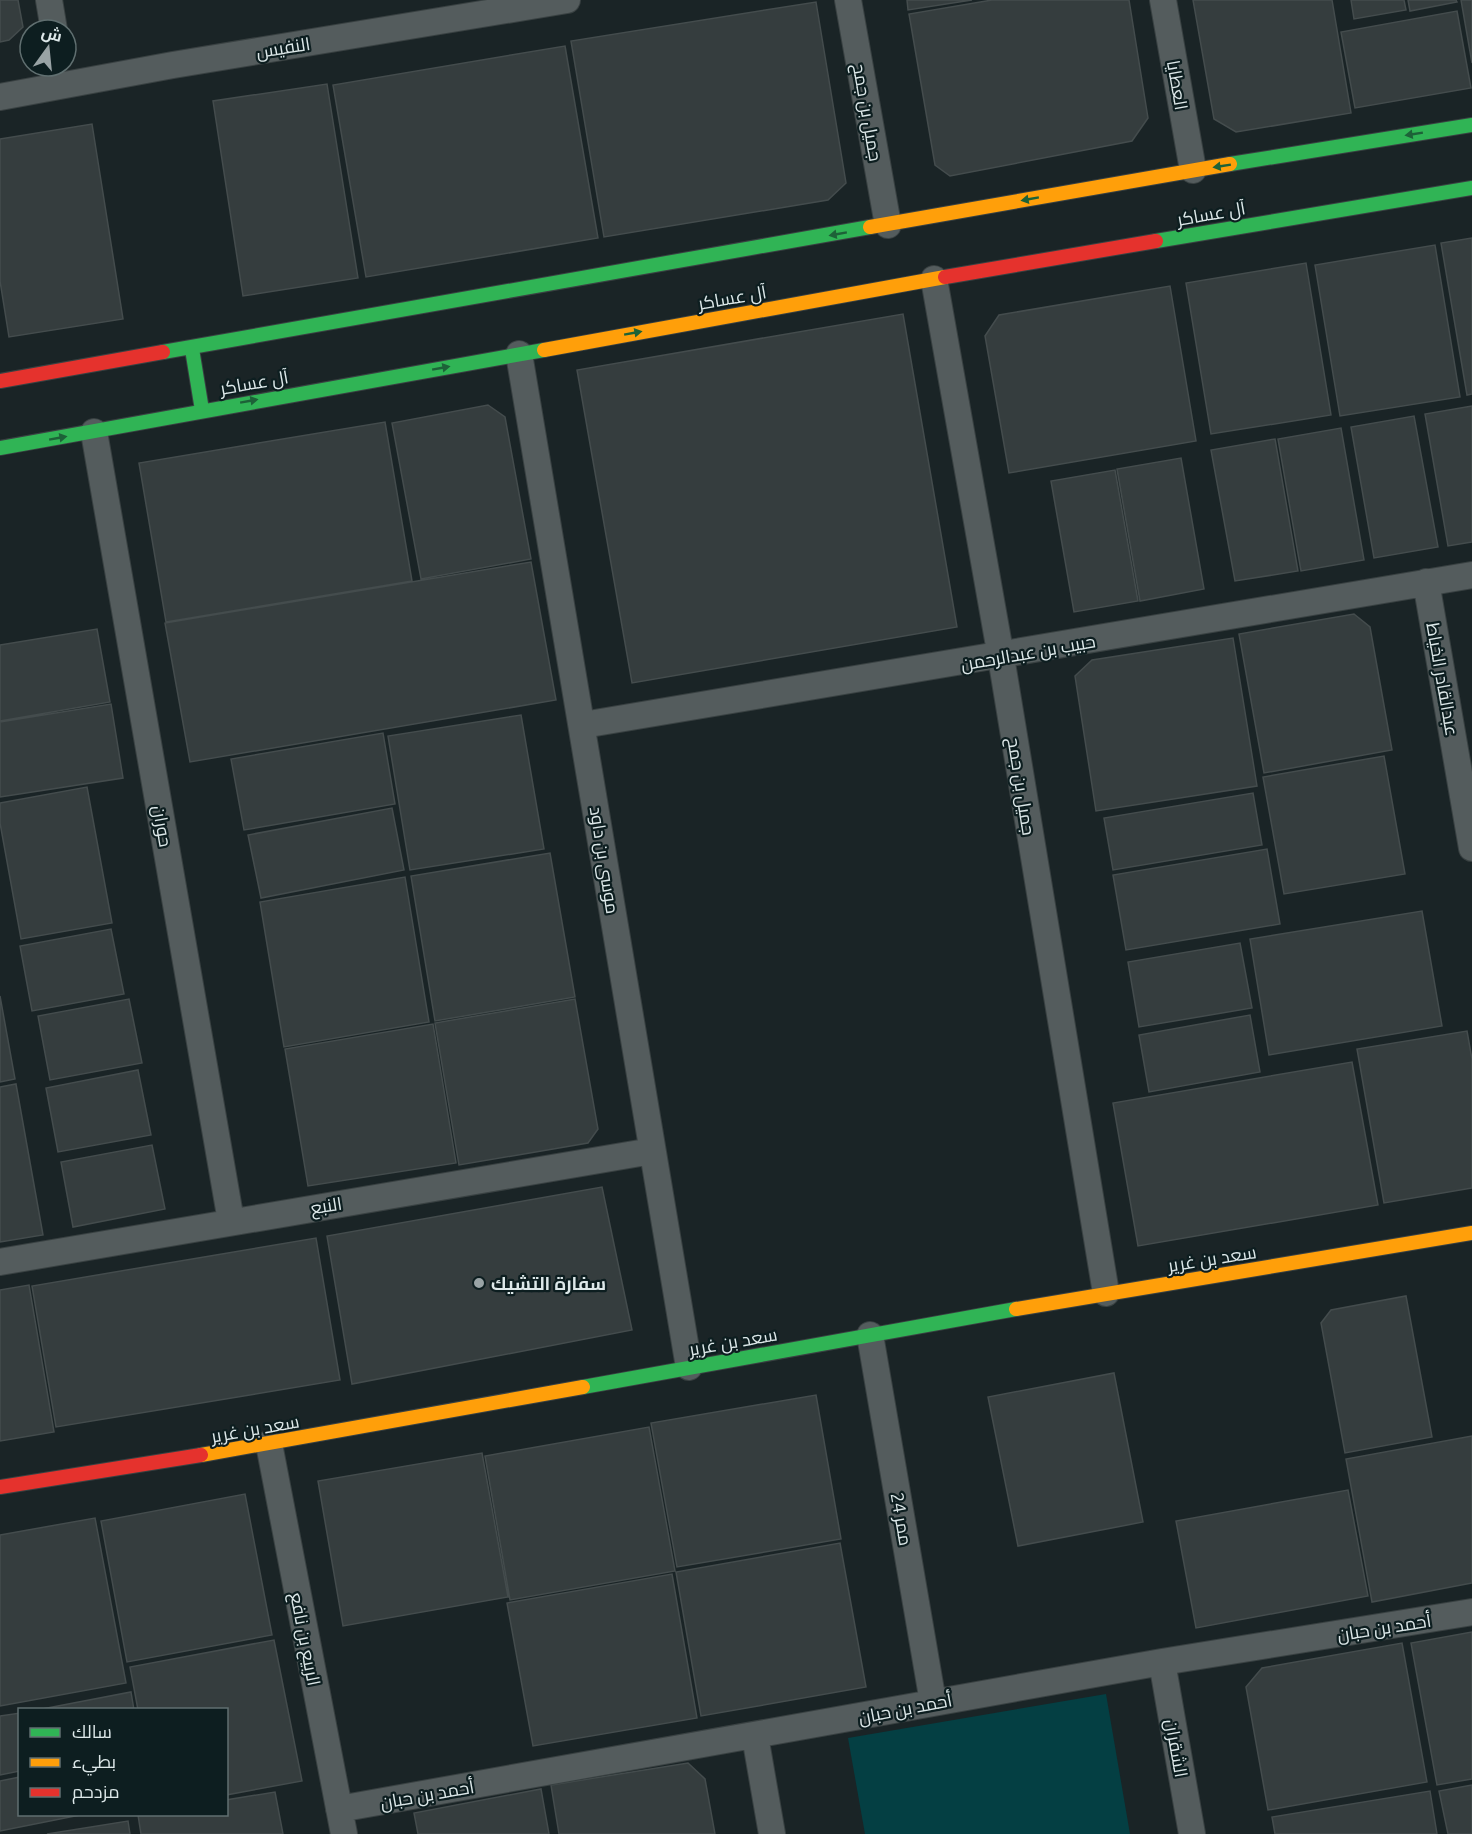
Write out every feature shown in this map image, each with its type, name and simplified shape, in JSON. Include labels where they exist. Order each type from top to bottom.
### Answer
[{"type":"street","points":[[49,0],[52,18]]},
{"type":"street","name":"النفيس","points":[[78,74],[567,0]]},
{"type":"street","name":"جميل بن جمح","points":[[848,0],[888,225]]},
{"type":"street","name":"العطايا","points":[[1163,0],[1193,170]]},
{"type":"street","name":"النفيس","points":[[0,97],[56,78]]},
{"type":"street","points":[[0,381],[192,349],[1193,170],[1472,125]]},
{"type":"street","name":"آل عساكر","points":[[0,448],[934,279],[1472,188]]},
{"type":"street","name":"جميل بن جمح","points":[[934,279],[1000,657],[1106,1293]]},
{"type":"street","points":[[192,349],[202,410]]},
{"type":"street","name":"موسى بن داود","points":[[519,354],[689,1367]]},
{"type":"street","name":"حوران","points":[[94,432],[231,1221]]},
{"type":"street","name":"حبيب بن عبدالرحمن","points":[[583,725],[1000,657],[1472,575]]},
{"type":"street","name":"عبدالقادر الخياط","points":[[1426,582],[1472,848]]},
{"type":"street","name":"النبع","points":[[0,1262],[652,1151]]},
{"type":"street","name":"سعد بن غرير","points":[[0,1487],[269,1444],[1106,1293],[1472,1233]]},
{"type":"street","name":"ممر 24","points":[[870,1335],[933,1702]]},
{"type":"street","name":"الربيع بن نافع","points":[[269,1444],[344,1834]]},
{"type":"street","name":"أحمد بن حبان","points":[[339,1809],[1162,1662],[1472,1612]]},
{"type":"street","name":"الشقران","points":[[1162,1662],[1192,1834]]},
{"type":"street","points":[[755,1736],[772,1834]]},
{"type":"shaded area","points":[[1106,1694],[1130,1834],[865,1834],[848,1738]]},
{"type":"building","points":[[0,0],[18,0],[21,18],[18,18],[18,32],[9,40],[0,42]]},
{"type":"building","points":[[907,0],[972,0],[908,10]]},
{"type":"building","points":[[992,0],[1129,0],[1148,118],[1132,141],[950,176],[935,165],[909,14]]},
{"type":"building","points":[[1193,0],[1332,0],[1351,113],[1236,132],[1214,119]]},
{"type":"building","points":[[1351,0],[1404,0],[1406,10],[1354,19]]},
{"type":"building","points":[[1408,0],[1456,0],[1457,2],[1410,11]]},
{"type":"building","points":[[1461,0],[1472,0],[1472,63]]},
{"type":"building","points":[[816,2],[846,183],[828,200],[604,237],[571,41]]},
{"type":"building","points":[[1457,11],[1471,88],[1355,108],[1341,32]]},
{"type":"building","points":[[565,46],[598,238],[366,277],[333,85]]},
{"type":"building","points":[[327,84],[358,278],[243,296],[213,101]]},
{"type":"building","points":[[92,124],[123,319],[9,337],[0,281],[0,139]]},
{"type":"building","points":[[1472,238],[1472,394],[1467,395],[1441,243]]},
{"type":"building","points":[[1435,245],[1460,397],[1340,416],[1315,265]]},
{"type":"building","points":[[1306,263],[1331,415],[1211,434],[1186,283]]},
{"type":"building","points":[[1170,286],[1196,441],[1009,473],[985,336],[999,315]]},
{"type":"building","points":[[903,314],[957,627],[632,683],[577,370]]},
{"type":"building","points":[[488,405],[505,417],[531,559],[421,579],[392,423]]},
{"type":"building","points":[[1472,406],[1472,542],[1448,546],[1425,414]]},
{"type":"building","points":[[1414,416],[1438,547],[1374,558],[1351,427]]},
{"type":"building","points":[[385,422],[412,581],[166,622],[139,463]]},
{"type":"building","points":[[1341,428],[1364,560],[1301,571],[1278,439]]},
{"type":"building","points":[[1275,439],[1298,571],[1235,581],[1211,450]]},
{"type":"building","points":[[1181,458],[1204,589],[1140,601],[1117,469]]},
{"type":"building","points":[[1115,470],[1138,601],[1074,612],[1051,481]]},
{"type":"building","points":[[531,562],[556,700],[190,762],[165,623]]},
{"type":"building","points":[[1354,614],[1370,627],[1392,750],[1264,773],[1239,634]]},
{"type":"building","points":[[97,629],[110,702],[0,721],[0,645]]},
{"type":"building","points":[[1233,638],[1257,786],[1096,811],[1075,676],[1092,660]]},
{"type":"building","points":[[111,704],[123,778],[0,797],[0,722]]},
{"type":"building","points":[[521,715],[544,849],[410,870],[388,736]]},
{"type":"building","points":[[383,733],[395,804],[244,830],[231,759]]},
{"type":"building","points":[[1384,756],[1405,874],[1284,894],[1263,777]]},
{"type":"building","points":[[87,787],[112,923],[21,939],[0,823],[0,803]]},
{"type":"building","points":[[1253,793],[1262,845],[1113,870],[1104,818]]},
{"type":"building","points":[[392,808],[404,870],[261,898],[248,835]]},
{"type":"building","points":[[1267,849],[1280,924],[1126,950],[1113,875]]},
{"type":"building","points":[[550,853],[575,997],[435,1021],[411,876]]},
{"type":"building","points":[[405,877],[429,1022],[284,1047],[260,902]]},
{"type":"building","points":[[1422,911],[1442,1026],[1269,1055],[1250,939]]},
{"type":"building","points":[[111,929],[124,994],[32,1011],[20,946]]},
{"type":"building","points":[[1240,943],[1252,1008],[1139,1027],[1128,962]]},
{"type":"building","points":[[0,996],[15,1079],[0,1082]]},
{"type":"building","points":[[129,999],[142,1063],[50,1080],[38,1016]]},
{"type":"building","points":[[575,999],[598,1129],[588,1143],[459,1165],[435,1023]]},
{"type":"building","points":[[1250,1015],[1260,1072],[1149,1092],[1139,1035]]},
{"type":"building","points":[[433,1024],[456,1163],[308,1186],[285,1049]]},
{"type":"building","points":[[1467,1031],[1472,1059],[1472,1188],[1384,1203],[1357,1049]]},
{"type":"building","points":[[1352,1062],[1378,1205],[1138,1246],[1113,1103]]},
{"type":"building","points":[[138,1070],[151,1135],[58,1152],[46,1088]]},
{"type":"building","points":[[16,1084],[43,1235],[0,1242],[0,1087]]},
{"type":"building","points":[[152,1145],[165,1209],[73,1227],[61,1162]]},
{"type":"building","name":"سفارة التشيك","points":[[602,1187],[632,1330],[352,1384],[327,1236]]},
{"type":"building","points":[[316,1238],[340,1380],[56,1427],[32,1286]]},
{"type":"building","points":[[29,1285],[54,1432],[0,1441],[0,1290]]},
{"type":"building","points":[[1406,1296],[1432,1437],[1345,1453],[1321,1323],[1331,1310]]},
{"type":"building","points":[[1114,1373],[1143,1522],[1018,1546],[988,1397]]},
{"type":"building","points":[[816,1395],[841,1539],[677,1567],[651,1423]]},
{"type":"building","points":[[649,1427],[675,1571],[510,1600],[485,1456]]},
{"type":"building","points":[[1472,1436],[1472,1583],[1372,1602],[1346,1459]]},
{"type":"building","points":[[482,1453],[508,1597],[343,1626],[318,1481]]},
{"type":"building","points":[[1348,1490],[1368,1596],[1196,1628],[1176,1521]]},
{"type":"building","points":[[245,1494],[272,1635],[127,1662],[101,1521]]},
{"type":"building","points":[[95,1518],[126,1683],[0,1706],[0,1535]]},
{"type":"building","points":[[840,1543],[866,1687],[701,1716],[676,1572]]},
{"type":"building","points":[[672,1574],[697,1718],[533,1746],[507,1603]]},
{"type":"building","points":[[1472,1632],[1472,1779],[1437,1785],[1411,1643]]},
{"type":"building","points":[[274,1640],[302,1781],[228,1795],[228,1708],[138,1708],[130,1667]]},
{"type":"building","points":[[1402,1643],[1427,1782],[1268,1810],[1246,1687],[1262,1668]]},
{"type":"building","points":[[131,1692],[134,1708],[47,1708]]},
{"type":"building","points":[[18,1713],[18,1771],[0,1775],[0,1716]]},
{"type":"building","points":[[688,1763],[705,1779],[715,1834],[559,1834],[551,1785]]},
{"type":"building","points":[[18,1777],[18,1816],[75,1816],[0,1831],[0,1781]]},
{"type":"building","points":[[1472,1785],[1472,1834],[1448,1834],[1439,1791]]},
{"type":"building","points":[[541,1789],[549,1834],[418,1834],[414,1813]]},
{"type":"building","points":[[1430,1791],[1437,1834],[1275,1834],[1272,1817]]},
{"type":"building","points":[[275,1792],[283,1834],[141,1834],[138,1816],[228,1816],[228,1800]]},
{"type":"building","points":[[128,1821],[130,1834],[47,1834]]},
{"type":"traffic: fast","points":[[1230,164],[1472,125]]},
{"type":"traffic: fast","points":[[1156,241],[1472,188]]},
{"type":"traffic: fast","points":[[163,352],[870,227]]},
{"type":"traffic: fast","points":[[192,349],[202,410]]},
{"type":"traffic: fast","points":[[0,448],[544,350]]},
{"type":"traffic: fast","points":[[583,1387],[1016,1309]]},
{"type":"traffic: slow","points":[[870,227],[1230,164]]},
{"type":"traffic: slow","points":[[544,350],[945,277]]},
{"type":"traffic: slow","points":[[1016,1309],[1472,1233]]},
{"type":"traffic: slow","points":[[201,1455],[583,1387]]},
{"type":"traffic: jam","points":[[945,277],[1156,241]]},
{"type":"traffic: jam","points":[[0,381],[163,352]]},
{"type":"traffic: jam","points":[[0,1487],[201,1455]]},
{"type":"place","name":"سفارة التشيك","points":[[479,1283]]}]
